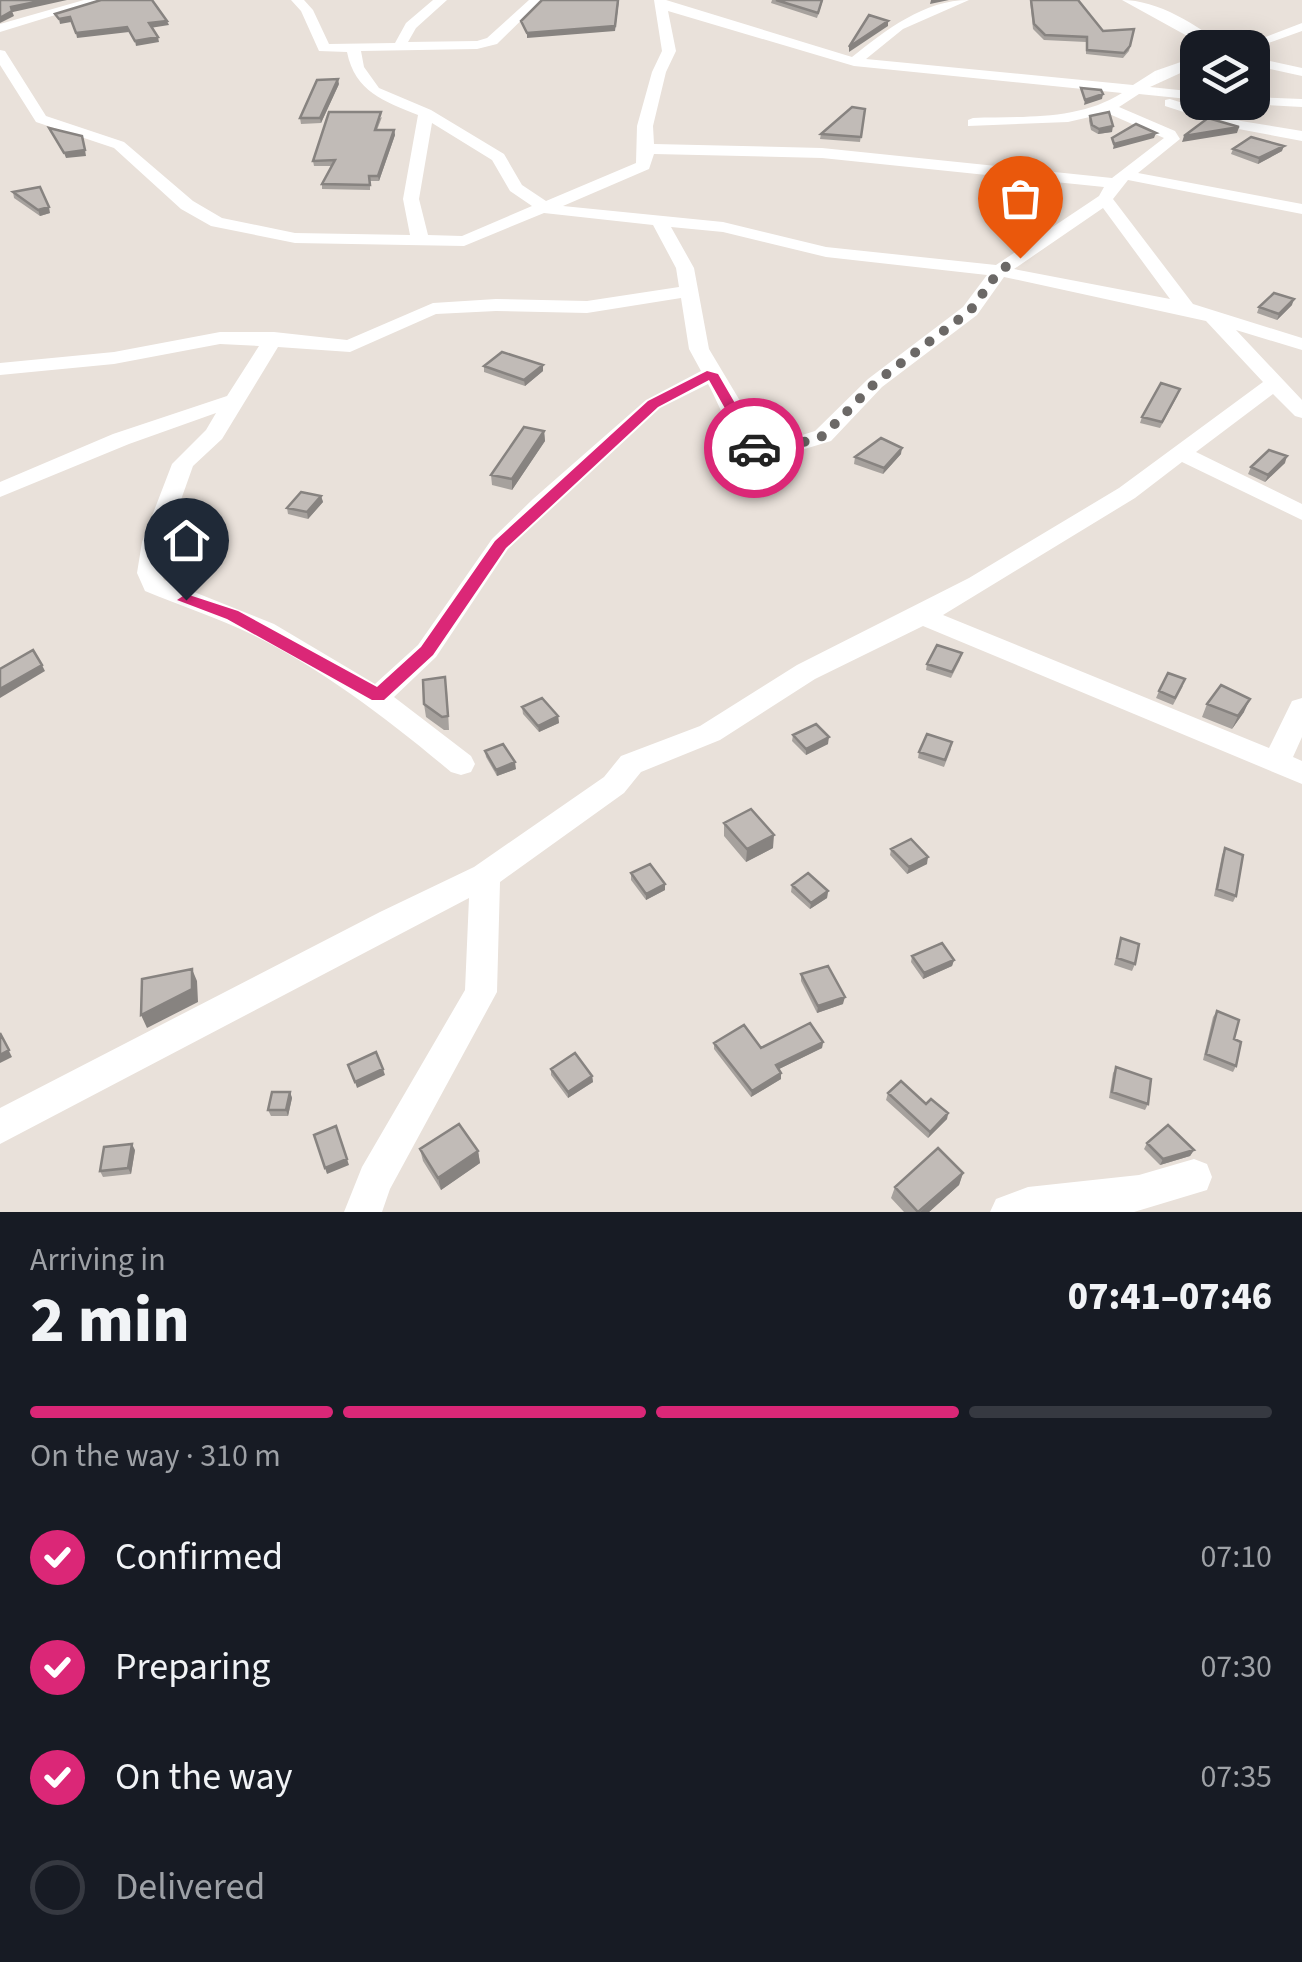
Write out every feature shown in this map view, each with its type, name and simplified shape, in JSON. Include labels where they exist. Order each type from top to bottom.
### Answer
[{"type":"street","points":[[0,28],[98,0]]},
{"type":"street","points":[[297,0],[307,10],[324,48],[464,47],[492,41],[536,0]]},
{"type":"street","points":[[400,47],[410,26],[441,0]]},
{"type":"street","points":[[687,13],[716,0]]},
{"type":"street","points":[[854,62],[898,26],[963,0]]},
{"type":"street","points":[[1128,0],[1190,30]]},
{"type":"street","points":[[661,2],[854,62],[1180,95]]},
{"type":"street","points":[[0,54],[40,120],[119,145],[188,205],[217,222],[295,238],[464,240],[643,166],[648,148],[645,126],[659,72],[669,51],[661,2]]},
{"type":"street","points":[[1270,39],[1302,27]]},
{"type":"street","points":[[353,47],[357,67],[374,91],[426,113],[498,157],[516,188],[546,209],[658,218],[723,228],[826,252],[999,271],[1186,308],[1302,344]]},
{"type":"street","points":[[1270,65],[1302,72]]},
{"type":"street","points":[[973,123],[1068,118],[1108,108],[1160,74],[1180,67]]},
{"type":"street","points":[[1134,92],[1238,125],[1302,136]]},
{"type":"street","points":[[1270,102],[1302,103]]},
{"type":"street","points":[[658,218],[685,268],[700,349],[758,453],[823,436],[876,382],[970,311],[999,271],[1115,186],[1173,136],[1108,108]]},
{"type":"street","points":[[420,240],[411,200],[426,113]]},
{"type":"street","points":[[648,148],[822,153],[1302,208]]},
{"type":"street","points":[[1115,186],[1186,308]]},
{"type":"street","points":[[0,369],[114,358],[220,338],[274,338],[319,346],[350,346],[433,309],[587,306],[691,290]]},
{"type":"street","points":[[1212,316],[1302,412]]},
{"type":"street","points":[[274,338],[214,434],[183,464],[154,542],[149,573],[154,585],[232,615],[378,696],[461,764]]},
{"type":"street","points":[[378,696],[427,651],[500,544],[541,504],[653,404],[712,374]]},
{"type":"street","points":[[0,1127],[391,921],[485,876],[614,786],[631,764],[710,733],[806,672],[922,616],[1127,492],[1273,384]]},
{"type":"street","points":[[0,490],[121,439],[232,401]]},
{"type":"street","points":[[1182,453],[1302,513]]},
{"type":"street","points":[[922,616],[1289,767],[1302,708]]},
{"type":"street","points":[[363,1212],[374,1180],[481,992],[485,876]]},
{"type":"street","points":[[1009,1212],[1028,1206],[1139,1193],[1194,1177]]},
{"type":"building","points":[[0,0],[45,0],[11,7],[12,11],[0,18]]},
{"type":"building","points":[[101,0],[152,0],[167,21],[149,23],[158,37],[135,41],[127,27],[76,33],[70,17],[59,19],[55,14]]},
{"type":"building","points":[[542,0],[618,0],[615,26],[527,33],[521,21]]},
{"type":"building","points":[[776,0],[822,0],[818,13]]},
{"type":"building","points":[[1031,0],[1078,0],[1103,31],[1134,29],[1130,46],[1124,53],[1087,50],[1087,37],[1045,35],[1034,24]]},
{"type":"building","points":[[869,15],[888,21],[849,47]]},
{"type":"building","points":[[338,79],[320,118],[300,118],[317,80]]},
{"type":"building","points":[[1081,88],[1101,90],[1103,94],[1085,100]]},
{"type":"building","points":[[852,107],[865,109],[861,137],[821,134]]},
{"type":"building","points":[[329,112],[381,112],[375,130],[394,130],[378,176],[369,176],[370,185],[322,184],[335,160],[313,161]]},
{"type":"building","points":[[1109,112],[1113,126],[1099,129],[1092,125],[1090,116]]},
{"type":"building","points":[[1205,120],[1239,127],[1184,136]]},
{"type":"building","points":[[1136,124],[1156,133],[1114,144],[1112,138]]},
{"type":"building","points":[[49,128],[82,136],[85,150],[64,153]]},
{"type":"building","points":[[1251,137],[1284,146],[1259,158],[1233,149]]},
{"type":"building","points":[[40,187],[49,207],[38,210],[13,192]]},
{"type":"building","points":[[1274,293],[1294,299],[1279,314],[1259,307]]},
{"type":"building","points":[[502,352],[543,365],[524,380],[484,366]]},
{"type":"building","points":[[1161,383],[1180,389],[1162,422],[1142,417]]},
{"type":"building","points":[[524,427],[544,431],[512,479],[491,475]]},
{"type":"building","points":[[881,438],[902,448],[884,468],[855,457]]},
{"type":"building","points":[[1269,450],[1287,456],[1268,475],[1251,467]]},
{"type":"building","points":[[301,492],[321,496],[307,512],[287,508]]},
{"type":"building","points":[[195,552],[215,558],[193,578],[173,572]]},
{"type":"building","points":[[937,645],[962,653],[952,672],[927,664]]},
{"type":"building","points":[[33,650],[42,665],[0,689],[0,669]]},
{"type":"building","points":[[1168,673],[1185,679],[1175,698],[1159,691]]},
{"type":"building","points":[[445,677],[448,716],[442,717],[424,704],[423,680]]},
{"type":"building","points":[[1221,685],[1250,699],[1238,716],[1207,704]]},
{"type":"building","points":[[542,698],[558,716],[538,726],[522,707]]},
{"type":"building","points":[[816,724],[829,737],[806,749],[793,735]]},
{"type":"building","points":[[927,734],[952,742],[945,760],[919,752]]},
{"type":"building","points":[[503,744],[515,762],[496,770],[485,751]]},
{"type":"building","points":[[751,809],[774,835],[747,849],[724,823]]},
{"type":"building","points":[[911,839],[928,857],[909,867],[891,849]]},
{"type":"building","points":[[1225,848],[1243,855],[1236,896],[1217,889]]},
{"type":"building","points":[[650,864],[665,884],[646,894],[631,873]]},
{"type":"building","points":[[808,873],[828,891],[811,903],[792,885]]},
{"type":"building","points":[[1121,938],[1139,944],[1135,964],[1117,958]]},
{"type":"building","points":[[942,943],[954,960],[924,973],[912,956]]},
{"type":"building","points":[[828,966],[845,997],[818,1006],[801,974]]},
{"type":"building","points":[[192,969],[192,989],[141,1015],[142,979]]},
{"type":"building","points":[[1217,1011],[1239,1020],[1234,1039],[1241,1042],[1236,1066],[1206,1054]]},
{"type":"building","points":[[810,1023],[823,1042],[776,1065],[781,1073],[752,1091],[714,1043],[744,1025],[761,1048]]},
{"type":"building","points":[[0,1033],[9,1050],[0,1055]]},
{"type":"building","points":[[376,1052],[383,1069],[355,1082],[348,1065]]},
{"type":"building","points":[[575,1053],[592,1076],[568,1092],[551,1069]]},
{"type":"building","points":[[1116,1067],[1151,1079],[1148,1104],[1112,1092]]},
{"type":"building","points":[[901,1081],[926,1104],[931,1099],[948,1113],[930,1132],[888,1093]]},
{"type":"building","points":[[272,1092],[290,1092],[286,1110],[268,1110]]},
{"type":"building","points":[[459,1124],[478,1151],[438,1178],[420,1149]]},
{"type":"building","points":[[1168,1125],[1194,1150],[1163,1159],[1147,1143]]},
{"type":"building","points":[[336,1126],[347,1159],[325,1168],[314,1135]]},
{"type":"building","points":[[132,1144],[128,1168],[100,1171],[104,1147]]},
{"type":"building","points":[[938,1148],[963,1173],[918,1212],[895,1187]]},
{"type":"way so far","points":[[754,448],[765,454],[823,436],[876,382],[970,311],[999,271],[1020,258]]},
{"type":"route","points":[[186,600],[232,615],[378,696],[427,651],[500,544],[620,430],[653,404],[712,374],[754,448]]}]
